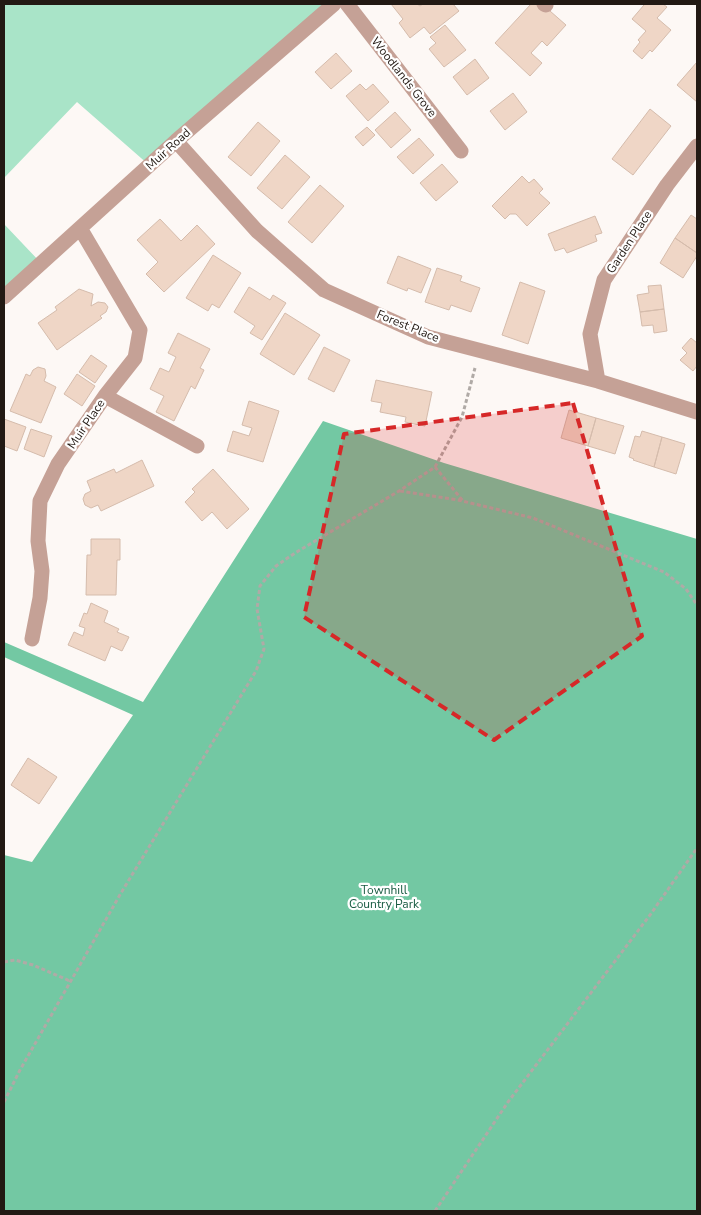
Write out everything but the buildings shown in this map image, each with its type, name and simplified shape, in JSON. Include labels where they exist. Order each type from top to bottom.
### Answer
[{"type":"street","name":"Muir Road","points":[[4,297],[176,141],[334,4]]},
{"type":"street","name":"Woodlands Grove","points":[[347,4],[461,151]]},
{"type":"street","name":"Forest Place","points":[[176,141],[257,231],[324,290],[428,337],[598,380],[697,412]]},
{"type":"street","name":"Garden Place","points":[[598,380],[590,334],[604,280],[667,184],[697,146]]},
{"type":"street","name":"Muir Place","points":[[32,639],[40,598],[42,571],[38,541],[40,501],[58,464],[105,396],[135,358],[140,330],[80,228]]},
{"type":"street","points":[[105,396],[197,446]]},
{"type":"path","points":[[4,1102],[20,1070],[121,893],[256,671],[264,649],[257,609],[260,586],[276,566],[295,553],[399,491],[435,467],[462,417],[480,350]]},
{"type":"path","points":[[435,467],[463,501]]},
{"type":"path","points":[[399,491],[463,501],[533,518],[664,572],[686,589],[697,605]]},
{"type":"path","points":[[436,1211],[508,1102],[650,915],[697,848]]},
{"type":"path","points":[[4,962],[15,960],[33,965],[70,981]]},
{"type":"highlighted area","points":[[573,403],[642,636],[494,740],[304,617],[344,434]]},
{"type":"green space","points":[[4,4],[334,4],[149,165],[77,102],[4,178]]},
{"type":"green space","points":[[4,224],[41,263],[4,297]]},
{"type":"green space","name":"Townhill Country Park","points":[[323,421],[444,463],[697,539],[697,1211],[4,1211],[4,855],[32,862],[133,715],[4,657],[4,642],[143,702]]}]
